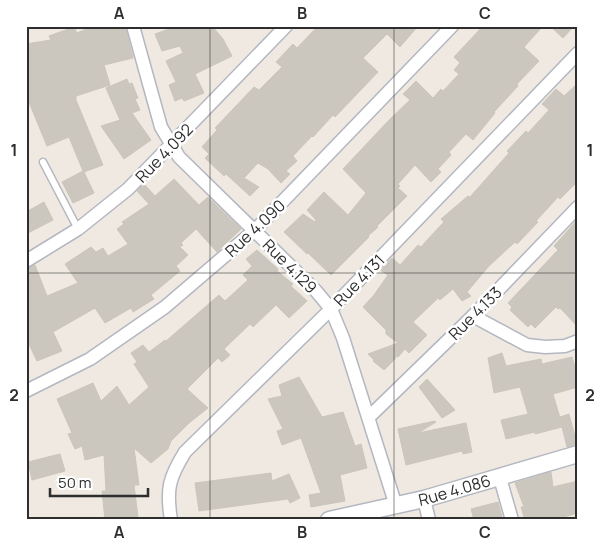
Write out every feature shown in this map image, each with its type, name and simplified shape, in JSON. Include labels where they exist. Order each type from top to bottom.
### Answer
[{"type":"street","name":"Rue 4.129","points":[[133,26],[161,127],[171,146],[188,167],[255,230],[331,309],[344,338],[396,506]]},
{"type":"street","name":"Rue 4.092","points":[[26,261],[78,229],[128,189],[286,26]]},
{"type":"street","name":"Rue 4.090","points":[[26,391],[90,359],[165,307],[255,230],[452,26]]},
{"type":"street","name":"Rue 4.131","points":[[171,520],[168,489],[173,472],[185,452],[331,309],[578,53]]},
{"type":"street","name":"Rue 4.133","points":[[369,417],[473,316],[578,207]]},
{"type":"street","points":[[473,316],[527,345],[545,347],[565,346],[578,341]]},
{"type":"street","name":"Rue 4.086","points":[[329,520],[424,499],[578,454]]},
{"type":"street","points":[[500,478],[512,520]]},
{"type":"street","points":[[424,499],[429,520]]},
{"type":"lane","points":[[43,162],[78,229]]},
{"type":"building","points":[[93,26],[125,26],[133,58],[104,65],[110,85],[76,96],[103,165],[84,172],[94,193],[73,203],[62,182],[83,171],[69,137],[47,146],[26,95],[26,44],[51,40],[49,36],[74,27],[77,33]]},
{"type":"building","points":[[178,26],[212,26],[223,39],[232,56],[195,74],[204,93],[184,101],[182,98],[175,101],[169,85],[176,82],[166,61],[183,53],[180,46],[162,51],[155,34]]},
{"type":"building","points":[[318,26],[418,26],[400,47],[387,34],[363,58],[378,72],[335,117],[333,115],[293,156],[297,161],[286,171],[290,174],[281,183],[268,169],[258,163],[244,178],[259,187],[250,196],[205,158],[209,154],[202,147],[217,130],[215,128],[254,87],[259,90],[282,67],[276,62],[293,44],[297,48]]},
{"type":"building","points":[[483,26],[543,26],[524,47],[539,61],[517,84],[518,86],[494,112],[473,140],[466,134],[449,152],[451,155],[438,169],[441,172],[431,182],[415,165],[398,184],[400,186],[398,188],[407,196],[331,275],[284,232],[303,214],[315,222],[316,220],[307,210],[324,192],[348,215],[366,193],[343,169],[410,100],[403,94],[416,81],[433,98],[441,89],[443,91],[459,74],[454,70],[460,63],[454,57]]},
{"type":"building","points":[[550,26],[574,26],[563,38]]},
{"type":"building","points":[[127,79],[129,84],[132,83],[138,98],[135,99],[140,110],[132,113],[151,140],[124,159],[101,126],[120,120],[106,88]]},
{"type":"building","points":[[578,83],[578,181],[560,199],[558,197],[517,244],[515,242],[489,266],[467,292],[471,296],[462,301],[453,289],[440,300],[438,298],[413,322],[427,335],[409,353],[405,349],[398,357],[395,355],[396,358],[384,370],[368,354],[398,343],[386,334],[386,330],[363,307],[388,275],[380,270],[392,258],[400,265],[418,245],[421,247],[444,222],[441,219],[468,196],[470,197],[509,153],[507,151],[526,131],[528,133],[549,110],[542,104],[556,89],[564,96]]},
{"type":"building","points":[[174,179],[199,205],[208,197],[241,229],[217,252],[196,229],[181,243],[183,245],[180,247],[188,255],[176,266],[180,271],[151,295],[154,299],[133,312],[131,308],[105,323],[95,308],[53,332],[62,351],[37,361],[26,338],[26,269],[35,265],[47,296],[78,283],[65,264],[91,247],[96,252],[103,248],[108,256],[128,244],[117,229],[124,224],[122,222],[149,204],[137,191],[144,184],[155,196]]},
{"type":"building","points":[[44,202],[53,220],[26,234],[26,212]]},
{"type":"building","points":[[578,219],[578,327],[560,308],[556,307],[535,328],[531,324],[528,327],[510,310],[512,307],[508,303],[558,250],[554,246]]},
{"type":"building","points":[[257,250],[278,269],[277,271],[293,284],[291,286],[307,301],[289,318],[276,305],[253,327],[250,324],[224,349],[230,355],[222,362],[218,358],[187,389],[208,408],[189,423],[171,441],[168,449],[151,463],[134,448],[139,485],[134,485],[138,517],[105,520],[102,491],[106,491],[104,455],[85,460],[82,446],[75,449],[68,434],[72,433],[57,399],[93,383],[101,401],[117,386],[129,405],[149,387],[134,364],[137,362],[131,353],[143,345],[149,352],[166,341],[219,295],[225,301],[248,280],[243,275],[252,266],[246,259]]},
{"type":"building","points":[[502,353],[506,366],[541,359],[542,364],[572,357],[578,377],[578,387],[553,394],[562,425],[560,417],[569,414],[577,444],[567,447],[562,427],[506,439],[501,420],[528,414],[520,387],[494,393],[488,358]]},
{"type":"building","points":[[299,377],[322,417],[343,412],[355,446],[361,444],[367,468],[340,475],[345,501],[311,507],[309,495],[321,493],[301,438],[282,445],[277,431],[283,429],[268,399],[282,396],[279,385]]},
{"type":"building","points":[[427,379],[455,410],[442,418],[419,387]]},
{"type":"building","points":[[435,421],[418,433],[466,423],[472,452],[463,454],[462,451],[406,465],[398,429]]},
{"type":"building","points":[[60,454],[65,471],[32,480],[28,462]]},
{"type":"building","points":[[551,472],[553,487],[578,481],[578,513],[553,520],[525,520],[521,507],[524,507],[515,483]]},
{"type":"building","points":[[271,473],[272,481],[289,474],[300,498],[290,503],[288,499],[199,511],[195,483]]},
{"type":"building","points":[[498,502],[503,520],[474,520],[471,509]]}]
